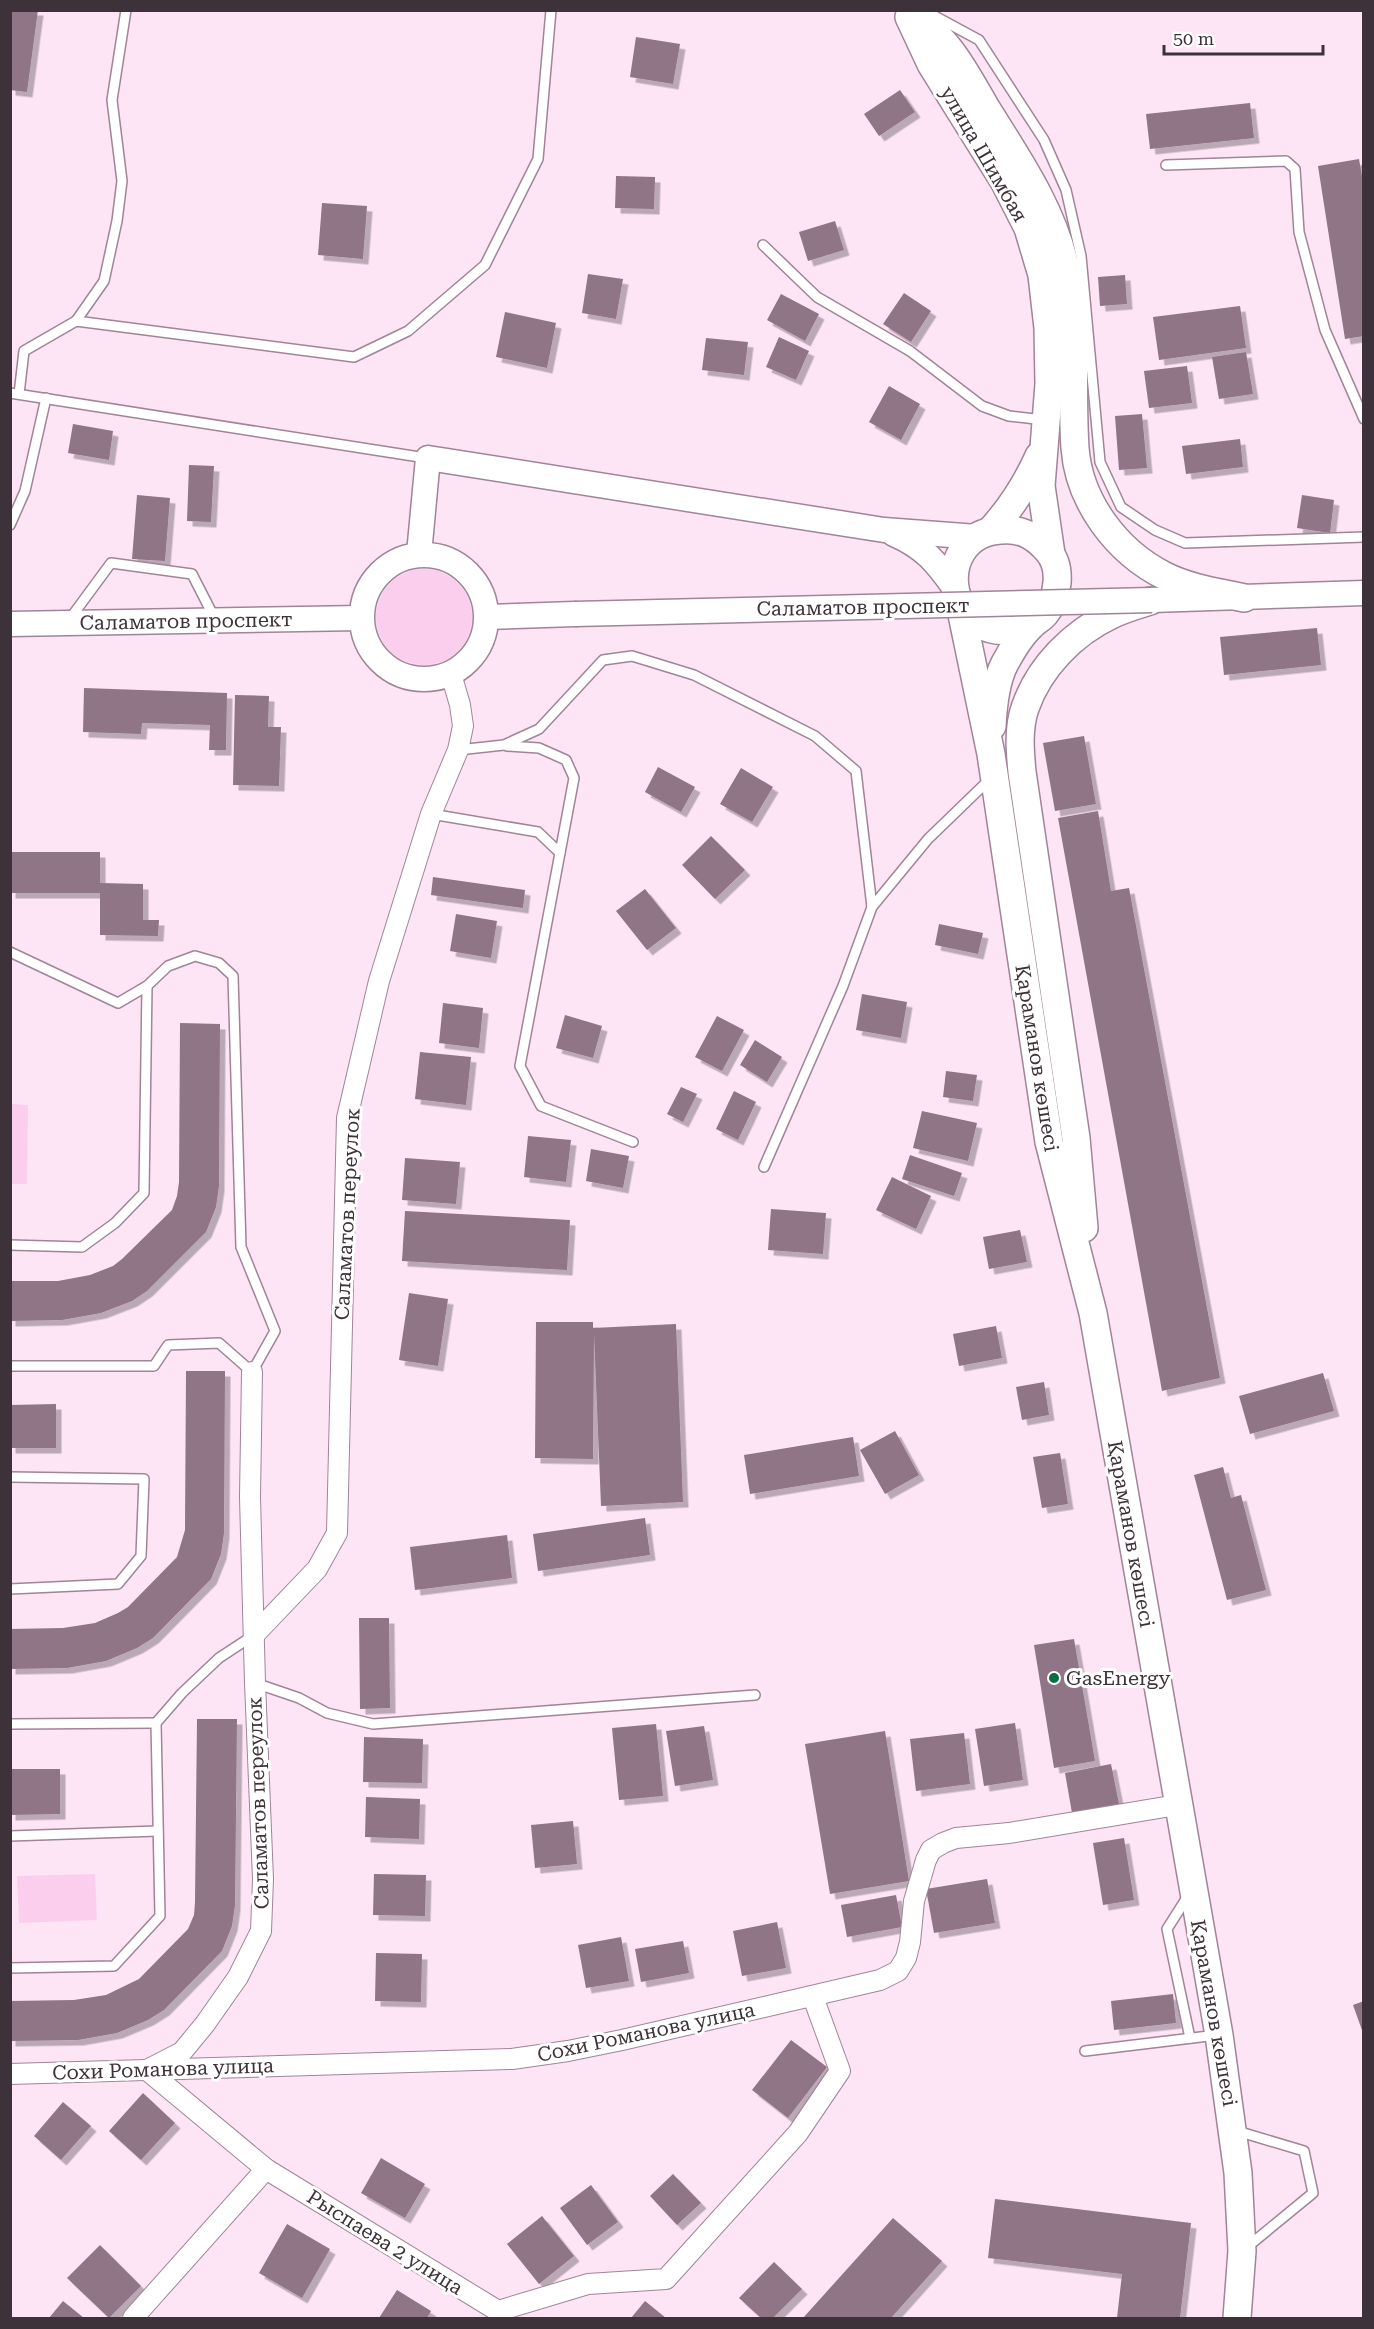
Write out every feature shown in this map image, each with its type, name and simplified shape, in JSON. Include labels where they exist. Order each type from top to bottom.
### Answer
[{"type":"main road","name":"улица Шимбая","points":[[906,10],[931,64],[1004,181],[1028,228],[1042,275],[1048,328],[1041,486],[1051,554]]},
{"type":"main road","points":[[913,10],[950,50],[1025,169],[1050,219],[1066,270],[1073,356],[1075,450],[1083,487],[1099,518],[1119,543],[1143,564],[1192,587],[1244,598]]},
{"type":"main road","points":[[993,765],[957,596],[955,568],[963,550],[1012,507],[1027,482],[1045,434]]},
{"type":"main road","points":[[984,533],[1014,529],[1035,537],[1051,554],[1056,569],[1057,586],[1053,602],[1043,616],[1030,626],[1004,664],[993,704],[993,765]]},
{"type":"main road","points":[[957,596],[976,622],[999,632],[1015,631],[1030,626]]},
{"type":"main road","points":[[1093,1313],[1076,1138],[1020,741],[1025,708],[1038,680],[1057,654],[1082,632],[1111,615],[1152,600]]},
{"type":"main road","name":"Қараманов көшесі","points":[[993,765],[1049,1142],[1093,1313],[1177,1805],[1219,2035],[1238,2173],[1242,2251],[1237,2319]]},
{"type":"street","points":[[419,554],[428,458],[884,530],[984,533]]},
{"type":"street","points":[[884,530],[915,543],[936,562],[957,596]]},
{"type":"street","points":[[419,554],[445,557],[467,570],[482,591],[487,617],[483,640],[470,660],[451,674],[427,680],[403,676],[381,663],[367,642],[361,618],[365,595],[377,574],[396,560],[419,554]]},
{"type":"street","name":"Саламатов проспект","points":[[487,617],[1364,593]]},
{"type":"street","name":"Саламатов проспект","points":[[10,624],[361,618]]},
{"type":"street","name":"Саламатов переулок","points":[[254,1635],[317,1569],[337,1533],[347,1118],[379,981],[430,814],[458,750],[463,726],[451,674]]},
{"type":"street","name":"Саламатов переулок","points":[[147,2070],[182,2052],[205,2024],[238,1977],[261,1931],[263,1879],[250,1497],[252,1372]]},
{"type":"street","name":"Сохи Романова улица","points":[[10,2074],[512,2059],[611,2043],[880,1980],[898,1971],[906,1958],[914,1901],[926,1860],[931,1850],[943,1842],[956,1838],[1009,1833],[1177,1805]]},
{"type":"street","name":"Рыспаева 2 улица","points":[[147,2070],[266,2169],[496,2315],[588,2284],[666,2279],[798,2133],[840,2071],[813,1996]]},
{"type":"street","points":[[133,2319],[266,2169]]},
{"type":"lane","points":[[126,10],[112,100],[122,181],[117,221],[104,281],[76,321],[24,351],[15,394],[428,458]]},
{"type":"lane","points":[[76,321],[354,357],[408,331],[485,265],[538,159],[551,10]]},
{"type":"lane","points":[[925,10],[979,40],[1044,140],[1066,190],[1081,256],[1100,462],[1121,507],[1155,530],[1185,543],[1364,537]]},
{"type":"lane","points":[[1166,165],[1286,161],[1296,169],[1299,232],[1325,330],[1364,419]]},
{"type":"lane","points":[[763,245],[818,297],[910,351],[982,406],[1009,416],[1045,434]]},
{"type":"lane","points":[[10,525],[25,491],[46,398]]},
{"type":"lane","points":[[67,623],[111,563],[192,574],[216,621]]},
{"type":"lane","points":[[504,745],[539,729],[603,660],[632,656],[694,675],[815,736],[856,771],[872,907]]},
{"type":"lane","points":[[458,750],[504,745],[539,748],[566,760],[574,778],[520,1066],[542,1106],[633,1142]]},
{"type":"lane","points":[[764,1167],[843,986],[872,907],[993,765]]},
{"type":"lane","points":[[430,814],[538,832],[560,853]]},
{"type":"lane","points":[[10,952],[118,1003],[147,986],[168,966],[195,956],[219,963],[234,976],[242,1247],[275,1331],[252,1372],[219,1343],[168,1345],[154,1366],[10,1366]]},
{"type":"lane","points":[[10,1245],[82,1247],[115,1223],[144,1193],[147,986]]},
{"type":"lane","points":[[10,1477],[144,1479],[141,1556],[118,1584],[10,1588]]},
{"type":"lane","points":[[10,1968],[114,1966],[160,1916],[156,1723],[182,1693],[219,1658],[254,1635]]},
{"type":"lane","points":[[255,1683],[299,1698],[327,1713],[373,1724],[755,1695]]},
{"type":"lane","points":[[10,1724],[156,1723]]},
{"type":"lane","points":[[10,1836],[158,1831]]},
{"type":"lane","points":[[1190,2038],[1167,1929],[1192,1889]]},
{"type":"lane","points":[[1085,2051],[1219,2035]]},
{"type":"lane","points":[[1233,2129],[1304,2151],[1312,2193],[1242,2251]]},
{"type":"shaded area","points":[[424,569],[442,573],[458,583],[468,599],[472,617],[468,635],[458,651],[442,661],[424,665],[406,661],[390,651],[380,635],[376,617],[380,599],[390,583],[406,573]]},
{"type":"shaded area","points":[[11,1104],[28,1105],[27,1184],[11,1184]]},
{"type":"shaded area","points":[[95,1874],[97,1920],[19,1923],[17,1876]]},
{"type":"building","points":[[10,10],[38,10],[27,92],[10,90]]},
{"type":"building","points":[[636,37],[680,44],[673,84],[630,77]]},
{"type":"building","points":[[900,90],[915,112],[879,136],[864,114]]},
{"type":"building","points":[[1250,103],[1254,138],[1150,149],[1146,114]]},
{"type":"building","points":[[1359,159],[1364,188],[1364,336],[1345,339],[1318,166]]},
{"type":"building","points":[[616,176],[655,177],[654,209],[615,208]]},
{"type":"building","points":[[322,203],[367,206],[363,259],[318,255]]},
{"type":"building","points":[[835,221],[844,250],[808,261],[799,232]]},
{"type":"building","points":[[588,274],[623,279],[616,319],[582,313]]},
{"type":"building","points":[[1125,275],[1127,304],[1100,306],[1098,277]]},
{"type":"building","points":[[904,293],[931,311],[911,342],[883,324]]},
{"type":"building","points":[[781,294],[819,314],[805,341],[767,320]]},
{"type":"building","points":[[1240,306],[1246,348],[1159,360],[1153,317]]},
{"type":"building","points":[[505,312],[556,323],[547,368],[496,357]]},
{"type":"building","points":[[779,337],[809,351],[796,380],[766,367]]},
{"type":"building","points":[[706,338],[748,342],[744,375],[702,370]]},
{"type":"building","points":[[1246,352],[1253,394],[1219,399],[1212,357]]},
{"type":"building","points":[[1187,366],[1192,403],[1149,408],[1144,371]]},
{"type":"building","points":[[889,386],[920,404],[901,440],[869,422]]},
{"type":"building","points":[[1142,414],[1147,468],[1119,470],[1115,416]]},
{"type":"building","points":[[73,424],[113,431],[109,460],[68,453]]},
{"type":"building","points":[[1240,439],[1243,467],[1186,474],[1182,446]]},
{"type":"building","points":[[189,465],[214,466],[211,522],[187,521]]},
{"type":"building","points":[[137,495],[170,498],[165,561],[132,559]]},
{"type":"building","points":[[1302,495],[1334,500],[1330,533],[1297,528]]},
{"type":"building","points":[[1317,628],[1321,665],[1224,675],[1220,637]]},
{"type":"building","points":[[84,688],[227,693],[226,750],[209,750],[210,725],[142,723],[141,734],[83,732]]},
{"type":"building","points":[[235,695],[269,696],[268,727],[281,727],[279,786],[233,785]]},
{"type":"building","points":[[1084,736],[1096,804],[1055,811],[1043,743]]},
{"type":"building","points":[[658,767],[695,787],[681,812],[645,792]]},
{"type":"building","points":[[741,768],[773,787],[752,822],[720,804]]},
{"type":"building","points":[[1098,811],[1111,891],[1129,888],[1220,1378],[1162,1391],[1058,818]]},
{"type":"building","points":[[711,836],[745,870],[715,899],[682,865]]},
{"type":"building","points":[[10,852],[100,852],[100,883],[143,884],[143,920],[159,920],[158,936],[100,935],[100,893],[10,893]]},
{"type":"building","points":[[433,877],[525,890],[523,908],[431,895]]},
{"type":"building","points":[[645,889],[676,928],[647,950],[616,911]]},
{"type":"building","points":[[456,914],[497,921],[491,958],[450,951]]},
{"type":"building","points":[[939,924],[983,933],[978,954],[935,945]]},
{"type":"building","points":[[862,994],[907,1002],[901,1038],[856,1030]]},
{"type":"building","points":[[443,1003],[483,1008],[479,1048],[439,1043]]},
{"type":"building","points":[[565,1015],[602,1026],[593,1058],[556,1048]]},
{"type":"building","points":[[717,1016],[744,1030],[722,1071],[695,1057]]},
{"type":"building","points":[[180,1023],[220,1024],[219,1186],[216,1207],[206,1232],[147,1291],[132,1301],[101,1313],[62,1320],[10,1321],[10,1281],[58,1281],[90,1275],[113,1266],[172,1210],[179,1182]]},
{"type":"building","points":[[755,1040],[782,1057],[767,1082],[740,1065]]},
{"type":"building","points":[[420,1052],[471,1057],[466,1105],[415,1099]]},
{"type":"building","points":[[946,1071],[977,1075],[973,1101],[943,1097]]},
{"type":"building","points":[[681,1087],[697,1094],[683,1122],[667,1114]]},
{"type":"building","points":[[734,1091],[756,1102],[738,1140],[716,1129]]},
{"type":"building","points":[[922,1111],[977,1123],[968,1161],[913,1148]]},
{"type":"building","points":[[528,1136],[571,1140],[566,1182],[524,1177]]},
{"type":"building","points":[[591,1149],[629,1156],[623,1188],[586,1181]]},
{"type":"building","points":[[910,1155],[962,1173],[954,1196],[902,1179]]},
{"type":"building","points":[[405,1158],[460,1162],[456,1204],[402,1200]]},
{"type":"building","points":[[892,1177],[931,1196],[916,1229],[876,1210]]},
{"type":"building","points":[[771,1209],[826,1213],[823,1254],[768,1250]]},
{"type":"building","points":[[405,1211],[570,1220],[567,1270],[402,1261]]},
{"type":"building","points":[[1020,1230],[1027,1262],[989,1269],[983,1237]]},
{"type":"building","points":[[409,1293],[448,1299],[438,1366],[399,1360]]},
{"type":"building","points":[[536,1322],[593,1322],[593,1328],[676,1324],[683,1502],[601,1506],[594,1333],[593,1459],[535,1458]]},
{"type":"building","points":[[996,1326],[1002,1358],[959,1366],[953,1334]]},
{"type":"building","points":[[186,1371],[225,1371],[224,1533],[221,1554],[211,1579],[153,1638],[137,1648],[106,1661],[67,1668],[10,1669],[10,1629],[63,1628],[95,1623],[128,1607],[177,1557],[185,1530]]},
{"type":"building","points":[[1323,1373],[1334,1411],[1250,1434],[1239,1396]]},
{"type":"building","points":[[1044,1382],[1049,1415],[1022,1420],[1016,1387]]},
{"type":"building","points":[[56,1404],[56,1448],[10,1448],[10,1405]]},
{"type":"building","points":[[895,1431],[919,1475],[885,1494],[860,1450]]},
{"type":"building","points":[[853,1437],[859,1476],[750,1494],[744,1455]]},
{"type":"building","points":[[1060,1453],[1068,1504],[1042,1508],[1033,1457]]},
{"type":"building","points":[[1223,1467],[1231,1498],[1241,1495],[1266,1590],[1227,1600],[1194,1475]]},
{"type":"building","points":[[645,1518],[650,1555],[538,1571],[533,1534]]},
{"type":"building","points":[[507,1535],[512,1578],[415,1590],[410,1547]]},
{"type":"building","points":[[359,1618],[389,1618],[390,1708],[360,1709]]},
{"type":"building","points":[[1074,1639],[1095,1761],[1054,1768],[1034,1645]]},
{"type":"building","points":[[197,1719],[237,1719],[235,1905],[232,1926],[222,1951],[164,2010],[148,2020],[117,2033],[78,2040],[10,2041],[10,2001],[74,2000],[106,1995],[139,1979],[188,1929],[194,1915],[195,1902]]},
{"type":"building","points":[[1015,1723],[1023,1780],[984,1786],[975,1729]]},
{"type":"building","points":[[656,1724],[663,1796],[619,1800],[612,1728]]},
{"type":"building","points":[[704,1726],[713,1780],[675,1786],[666,1731]]},
{"type":"building","points":[[885,1731],[909,1881],[830,1894],[805,1744]]},
{"type":"building","points":[[964,1733],[970,1784],[916,1791],[910,1739]]},
{"type":"building","points":[[364,1737],[423,1739],[422,1783],[363,1782]]},
{"type":"building","points":[[1111,1764],[1119,1804],[1072,1813],[1065,1773]]},
{"type":"building","points":[[10,1769],[60,1769],[60,1814],[10,1815]]},
{"type":"building","points":[[366,1797],[420,1799],[419,1839],[365,1837]]},
{"type":"building","points":[[573,1821],[577,1864],[535,1868],[531,1825]]},
{"type":"building","points":[[1124,1838],[1134,1900],[1103,1905],[1093,1843]]},
{"type":"building","points":[[374,1874],[426,1875],[425,1916],[373,1915]]},
{"type":"building","points":[[987,1879],[995,1923],[934,1933],[926,1889]]},
{"type":"building","points":[[896,1895],[902,1927],[847,1937],[841,1905]]},
{"type":"building","points":[[777,1922],[786,1968],[742,1976],[733,1931]]},
{"type":"building","points":[[621,1937],[629,1981],[586,1988],[578,1945]]},
{"type":"building","points":[[683,1941],[689,1973],[641,1982],[635,1949]]},
{"type":"building","points":[[376,1953],[422,1954],[421,2002],[375,2001]]},
{"type":"building","points":[[1173,1994],[1176,2023],[1114,2030],[1111,2001]]},
{"type":"building","points":[[1364,2001],[1364,2033],[1363,2033],[1353,2005]]},
{"type":"building","points":[[791,2040],[827,2067],[788,2118],[752,2090]]},
{"type":"building","points":[[143,2093],[175,2123],[141,2160],[109,2131]]},
{"type":"building","points":[[63,2102],[91,2126],[61,2160],[34,2136]]},
{"type":"building","points":[[381,2158],[425,2184],[405,2218],[361,2193]]},
{"type":"building","points":[[673,2174],[701,2203],[677,2225],[650,2196]]},
{"type":"building","points":[[591,2185],[618,2222],[587,2245],[560,2208]]},
{"type":"building","points":[[995,2199],[1191,2223],[1180,2318],[1117,2318],[1122,2274],[988,2258]]},
{"type":"building","points":[[542,2216],[574,2256],[539,2284],[507,2244]]},
{"type":"building","points":[[893,2218],[942,2261],[891,2318],[803,2318]]},
{"type":"building","points":[[287,2224],[330,2249],[302,2298],[259,2273]]},
{"type":"building","points":[[100,2245],[141,2286],[109,2318],[67,2278]]},
{"type":"building","points":[[774,2262],[802,2289],[773,2318],[761,2318],[739,2298]]},
{"type":"building","points":[[397,2290],[431,2311],[427,2318],[379,2318]]},
{"type":"building","points":[[63,2301],[84,2318],[49,2318]]},
{"type":"building","points":[[645,2301],[666,2318],[631,2318]]},
{"type":"place","name":"GasEnergy","points":[[1054,1678]]}]
